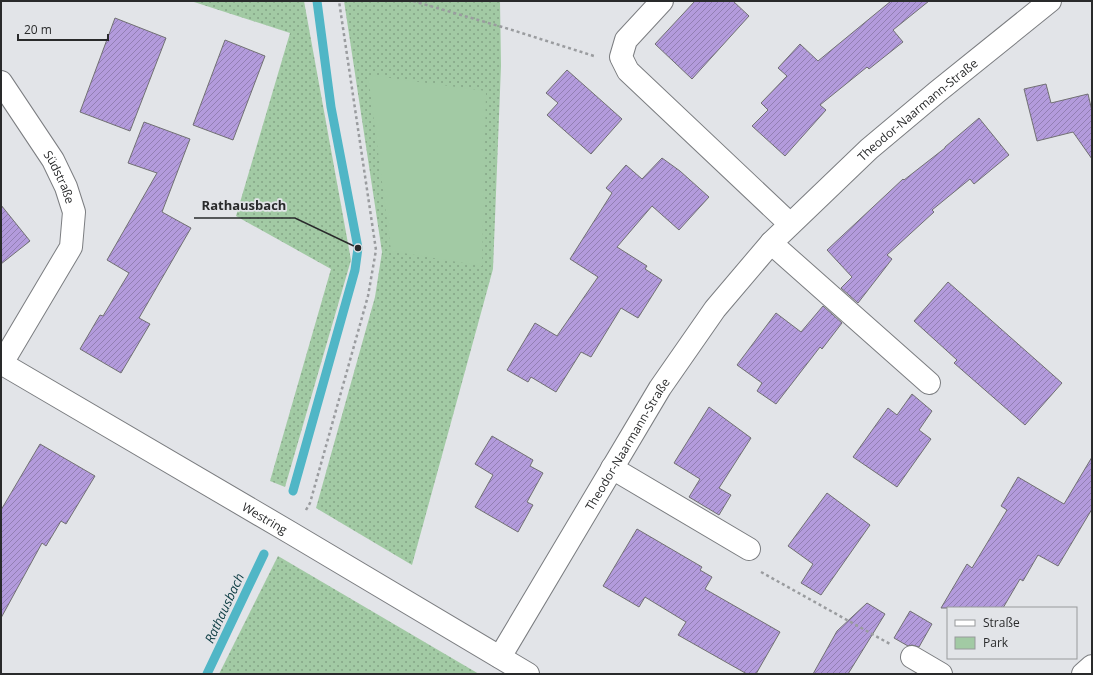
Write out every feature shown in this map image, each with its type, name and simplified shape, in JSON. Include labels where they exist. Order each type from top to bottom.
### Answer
[{"type":"street","points":[[662,1],[626,40],[621,57],[628,71],[790,224]]},
{"type":"street","name":"Theodor-Naarmann-Straße","points":[[500,657],[660,388],[714,309],[771,243],[869,149],[1050,1]]},
{"type":"street","name":"Südstraße","points":[[1,82],[53,160],[66,187],[74,212],[71,247],[1,364]]},
{"type":"street","points":[[771,243],[929,383]]},
{"type":"street","name":"Westring","points":[[1,364],[291,532],[528,674]]},
{"type":"street","points":[[612,468],[749,549]]},
{"type":"street","points":[[912,657],[941,674]]},
{"type":"street","points":[[1083,674],[1092,666]]},
{"type":"path","points":[[291,532],[310,503],[368,296],[376,250],[339,1]]},
{"type":"path","points":[[413,1],[594,56],[621,57]]},
{"type":"path","points":[[749,549],[755,569],[912,657]]},
{"type":"green space","points":[[191,1],[304,1],[351,260],[285,487],[270,481],[331,269],[236,216],[290,33]]},
{"type":"green space","points":[[344,1],[500,1],[501,66],[493,269],[412,565],[316,508],[375,297],[382,252]]},
{"type":"green space","points":[[368,75],[486,91],[482,266],[391,251]]},
{"type":"green space","points":[[278,556],[479,674],[219,674]]},
{"type":"building","points":[[695,1],[733,1],[749,16],[692,79],[655,44]]},
{"type":"building","points":[[891,1],[929,1],[893,30],[903,42],[869,69],[867,67],[820,105],[826,110],[785,156],[752,126],[768,110],[761,103],[787,76],[778,68],[800,44],[818,61]]},
{"type":"building","points":[[115,18],[166,38],[130,131],[80,112]]},
{"type":"building","points":[[225,40],[265,56],[233,140],[193,125]]},
{"type":"building","points":[[567,70],[622,119],[591,154],[547,115],[558,103],[546,93]]},
{"type":"building","points":[[1046,84],[1051,103],[1088,94],[1092,111],[1092,159],[1073,132],[1037,141],[1024,89]]},
{"type":"building","points":[[979,118],[1009,155],[974,184],[970,179],[932,210],[934,212],[887,255],[892,259],[858,303],[841,288],[852,277],[827,250],[903,179],[904,180],[945,148]]},
{"type":"building","points":[[144,122],[190,139],[162,212],[191,228],[139,318],[150,324],[121,373],[80,349],[100,315],[103,316],[129,273],[107,260],[157,173],[128,163]]},
{"type":"building","points":[[662,158],[680,171],[709,197],[679,230],[652,206],[617,247],[647,266],[645,269],[662,280],[638,318],[621,308],[591,357],[581,352],[556,392],[531,377],[528,382],[507,370],[535,323],[557,336],[598,277],[570,259],[612,193],[606,188],[626,165],[642,179]]},
{"type":"building","points":[[1,205],[30,241],[1,264]]},
{"type":"building","points":[[948,282],[1062,383],[1025,425],[954,363],[957,360],[914,321]]},
{"type":"building","points":[[823,306],[842,323],[822,349],[820,347],[776,404],[757,391],[762,383],[737,365],[776,313],[801,332]]},
{"type":"building","points":[[912,394],[932,411],[919,430],[931,439],[897,487],[853,457],[888,408],[897,415]]},
{"type":"building","points":[[709,407],[751,438],[719,488],[731,495],[719,515],[689,497],[700,479],[674,463]]},
{"type":"building","points":[[492,436],[533,460],[530,466],[543,473],[527,502],[533,505],[518,532],[475,507],[493,475],[475,464]]},
{"type":"building","points":[[40,444],[95,476],[66,524],[61,521],[46,546],[42,543],[1,618],[1,510]]},
{"type":"building","points":[[1092,457],[1092,509],[1058,566],[1038,555],[1023,581],[1020,579],[1004,607],[941,608],[967,564],[972,568],[1007,510],[1001,506],[1018,477],[1064,504]]},
{"type":"building","points":[[827,493],[870,525],[821,595],[801,583],[813,564],[788,546]]},
{"type":"building","points":[[637,529],[702,567],[700,570],[712,577],[705,589],[780,632],[756,674],[747,674],[678,635],[686,622],[645,597],[639,607],[603,586]]},
{"type":"building","points":[[867,603],[885,614],[848,674],[813,674],[837,631]]},
{"type":"building","points":[[910,611],[932,624],[919,647],[912,645],[908,646],[894,638]]},
{"type":"waterway","name":"Rathausbach","points":[[293,491],[355,270],[358,248],[331,107],[317,1]]},
{"type":"waterway","name":"Rathausbach","points":[[207,674],[264,554]]},
{"type":"place","name":"Rathausbach","points":[[358,248]]}]
